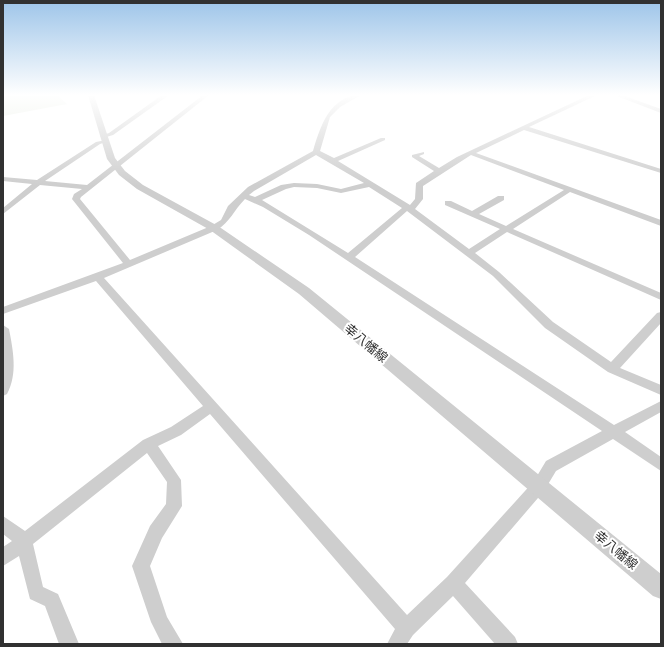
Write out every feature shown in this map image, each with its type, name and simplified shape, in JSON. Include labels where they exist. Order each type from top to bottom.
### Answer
[{"type":"street","name":"幸八幡線","points":[[99,125],[103,139],[116,166],[140,188],[214,228],[265,262],[304,291],[661,588]]},
{"type":"street","points":[[3,212],[40,181],[123,125]]},
{"type":"street","points":[[129,265],[76,200],[77,196],[168,125]]},
{"type":"street","points":[[3,311],[129,265],[214,228],[224,222],[231,208],[251,189],[316,152],[323,125]]},
{"type":"street","points":[[348,258],[364,242],[387,227],[408,208],[418,204],[421,196],[419,185],[450,163],[531,125]]},
{"type":"street","points":[[525,128],[661,171]]},
{"type":"street","points":[[334,160],[383,139]]},
{"type":"street","points":[[316,152],[334,160],[408,208],[469,253],[496,274],[549,325],[612,368],[661,390]]},
{"type":"street","points":[[422,153],[414,156],[439,171]]},
{"type":"street","points":[[471,153],[661,223]]},
{"type":"street","points":[[3,179],[40,181],[88,187]]},
{"type":"street","points":[[256,200],[284,187],[294,185],[317,186],[341,191],[371,184]]},
{"type":"street","points":[[469,253],[570,189]]},
{"type":"street","points":[[245,196],[256,200],[286,217],[614,432],[661,465]]},
{"type":"street","points":[[472,214],[501,198]]},
{"type":"street","points":[[448,202],[661,297]]},
{"type":"street","points":[[98,277],[406,628]]},
{"type":"street","points":[[612,368],[661,316]]},
{"type":"street","points":[[3,329],[7,349],[8,371],[3,391]]},
{"type":"street","points":[[397,644],[406,628],[453,583],[539,486],[551,466],[661,406]]},
{"type":"street","points":[[3,558],[148,444],[176,431],[211,407]]},
{"type":"street","points":[[148,444],[174,480],[174,506],[156,532],[141,566],[160,622],[173,644]]},
{"type":"street","points":[[3,524],[24,540],[36,593],[52,600],[69,644]]},
{"type":"street","points":[[453,583],[508,644]]}]
